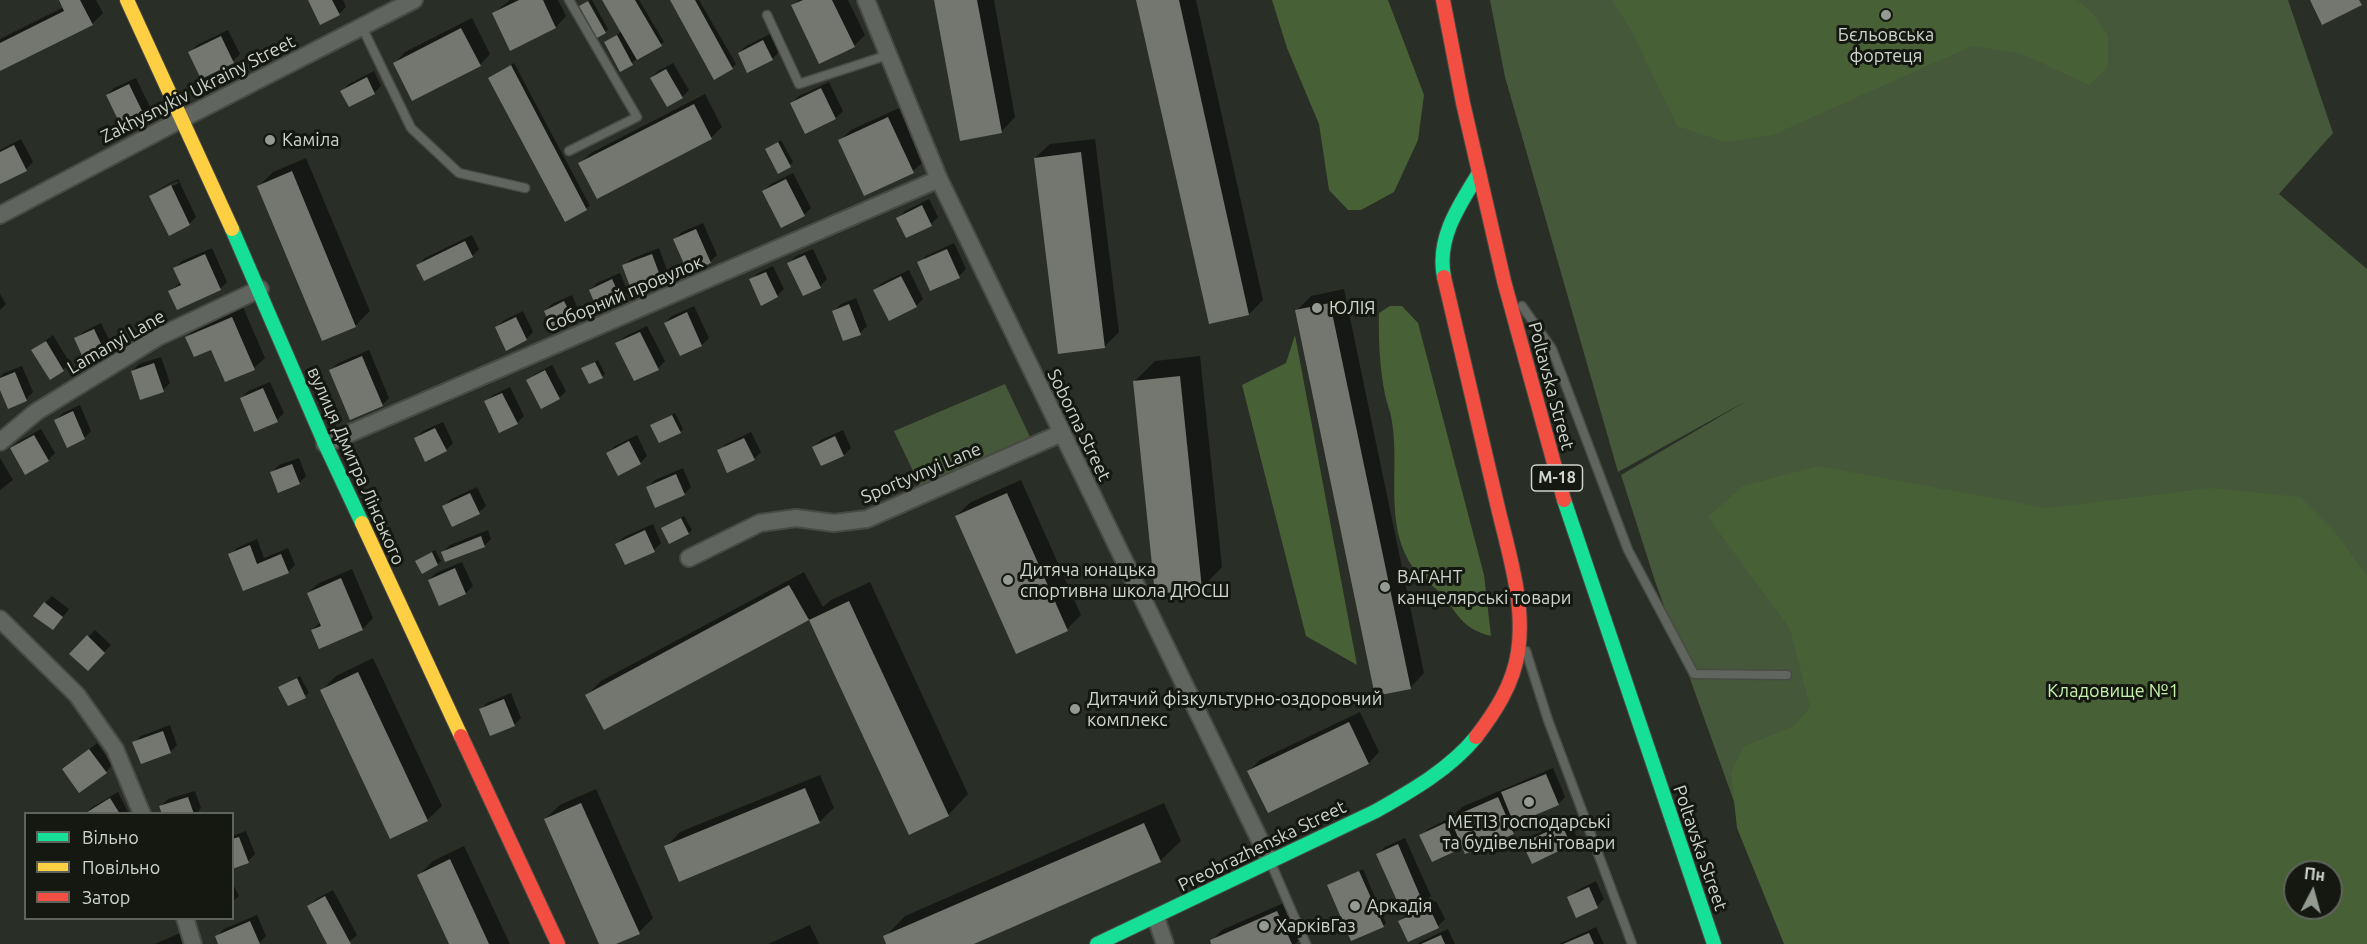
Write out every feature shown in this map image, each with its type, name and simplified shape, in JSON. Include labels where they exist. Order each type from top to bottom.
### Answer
[{"type":"main road","name":"вулиця Дмитра Лінського","points":[[127,0],[260,290],[324,444],[558,944]]},
{"type":"main road","name":"Poltavska Street","points":[[1443,0],[1504,281],[1558,482],[1714,944]]},
{"type":"main road","name":"Preobrazhenska Street","points":[[1097,944],[1156,918],[1369,814],[1439,772],[1465,750],[1492,716],[1512,678],[1518,657],[1520,613],[1443,273],[1442,254],[1445,236],[1452,218],[1479,174]]},
{"type":"street","name":"Zakhysnykiv Ukrainy Street","points":[[0,215],[414,0]]},
{"type":"street","name":"Soborna Street","points":[[866,0],[939,180],[1270,861]]},
{"type":"street","name":"Соборний провулок","points":[[324,444],[939,180]]},
{"type":"street","name":"Lamanyi Lane","points":[[0,442],[36,412],[158,337],[260,290]]},
{"type":"street","name":"Sportyvnyi Lane","points":[[690,558],[760,523],[795,519],[834,523],[867,519],[1062,433]]},
{"type":"street","points":[[0,619],[77,695],[115,749],[142,812]]},
{"type":"street","points":[[1156,918],[1165,944]]},
{"type":"street","points":[[186,920],[193,944]]},
{"type":"lane","points":[[569,0],[637,117],[569,151]]},
{"type":"lane","points":[[767,15],[799,84],[888,55]]},
{"type":"lane","points":[[362,27],[411,128],[459,173],[525,188]]},
{"type":"lane","points":[[1504,281],[1552,349],[1628,550],[1694,674],[1787,675]]},
{"type":"lane","points":[[1520,635],[1548,720],[1632,944]]},
{"type":"lane","points":[[1270,861],[1306,944]]},
{"type":"green space","points":[[1272,0],[1388,0],[1424,95],[1418,140],[1394,192],[1361,210],[1348,210],[1329,190],[1319,124],[1287,48]]},
{"type":"green space","points":[[1490,0],[2288,0],[2333,133],[2279,194],[2367,269],[2367,944],[1785,944],[1655,581],[1621,475],[1748,400],[1618,472],[1505,77]]},
{"type":"green space","points":[[1612,0],[2077,0],[2093,14],[2108,35],[2108,66],[2089,85],[2022,54],[1972,46],[1773,135],[1725,142],[1677,126],[1632,32]]},
{"type":"green space","points":[[1390,306],[1402,306],[1418,323],[1484,575],[1491,636],[1468,626],[1441,593],[1417,573],[1404,552],[1396,516],[1394,440],[1383,385],[1379,344],[1379,313]]},
{"type":"green space","points":[[1295,335],[1357,665],[1306,636],[1242,385],[1286,363]]},
{"type":"green space","points":[[1005,384],[1031,439],[922,490],[894,431]]},
{"type":"green space","name":"Кладовище №1","points":[[1818,466],[2047,508],[2212,488],[2300,497],[2336,533],[2367,576],[2367,944],[1784,944],[1737,828],[1731,773],[1744,746],[1794,726],[1810,707],[1790,629],[1708,517],[1743,486]]},
{"type":"building","points":[[59,0],[80,0],[93,25],[0,71],[0,43],[64,11]]},
{"type":"building","points":[[308,0],[332,0],[340,15],[320,25]]},
{"type":"building","points":[[519,0],[543,0],[556,28],[510,51],[492,13]]},
{"type":"building","points":[[602,0],[635,0],[662,46],[637,60]]},
{"type":"building","points":[[670,0],[695,0],[733,69],[714,80]]},
{"type":"building","points":[[803,0],[832,0],[855,47],[819,64],[791,5]]},
{"type":"building","points":[[934,0],[977,0],[1002,133],[960,141]]},
{"type":"building","points":[[1136,0],[1179,0],[1249,315],[1209,324]]},
{"type":"building","points":[[2310,0],[2359,0],[2362,5],[2322,25]]},
{"type":"building","points":[[588,1],[606,33],[597,38],[579,6]]},
{"type":"building","points":[[461,28],[481,66],[412,101],[393,63]]},
{"type":"building","points":[[617,35],[633,65],[620,72],[604,42]]},
{"type":"building","points":[[221,36],[234,63],[201,79],[188,52]]},
{"type":"building","points":[[763,40],[773,60],[747,73],[738,53]]},
{"type":"building","points":[[511,65],[587,210],[565,222],[488,78]]},
{"type":"building","points":[[666,69],[683,98],[667,107],[650,78]]},
{"type":"building","points":[[367,77],[375,94],[349,107],[340,91]]},
{"type":"building","points":[[129,84],[145,117],[122,128],[106,95]]},
{"type":"building","points":[[821,88],[836,119],[805,134],[790,103]]},
{"type":"building","points":[[694,104],[712,139],[597,199],[578,163]]},
{"type":"building","points":[[888,117],[914,173],[864,196],[838,140]]},
{"type":"building","points":[[778,142],[791,167],[778,174],[765,149]]},
{"type":"building","points":[[14,145],[27,171],[0,184],[0,152]]},
{"type":"building","points":[[1081,152],[1105,348],[1058,354],[1034,158]]},
{"type":"building","points":[[292,171],[356,327],[322,341],[257,186]]},
{"type":"building","points":[[786,179],[805,216],[781,228],[762,191]]},
{"type":"building","points":[[171,185],[190,225],[169,236],[149,196]]},
{"type":"building","points":[[922,205],[932,226],[906,238],[896,218]]},
{"type":"building","points":[[696,229],[711,263],[688,273],[673,239]]},
{"type":"building","points":[[465,241],[473,257],[424,281],[416,265]]},
{"type":"building","points":[[947,249],[960,278],[930,291],[917,262]]},
{"type":"building","points":[[205,254],[221,290],[177,310],[168,291],[181,285],[173,268]]},
{"type":"building","points":[[652,254],[662,281],[632,292],[622,265]]},
{"type":"building","points":[[805,255],[821,288],[803,296],[787,263]]},
{"type":"building","points":[[766,272],[778,297],[761,306],[749,279]]},
{"type":"building","points":[[901,276],[917,307],[889,321],[873,290]]},
{"type":"building","points":[[612,279],[622,300],[598,311],[589,290]]},
{"type":"building","points":[[564,301],[574,321],[553,331],[544,311]]},
{"type":"building","points":[[1330,303],[1411,689],[1375,696],[1295,310]]},
{"type":"building","points":[[849,304],[861,335],[843,341],[832,311]]},
{"type":"building","points":[[687,312],[702,346],[680,356],[664,323]]},
{"type":"building","points":[[232,317],[255,370],[225,382],[211,350],[194,357],[185,337]]},
{"type":"building","points":[[516,317],[527,340],[506,351],[495,327]]},
{"type":"building","points":[[94,329],[105,352],[85,362],[74,338]]},
{"type":"building","points":[[640,332],[659,370],[634,381],[615,343]]},
{"type":"building","points":[[46,341],[64,371],[50,380],[31,350]]},
{"type":"building","points":[[362,356],[383,406],[350,420],[329,370]]},
{"type":"building","points":[[595,362],[603,378],[589,384],[581,368]]},
{"type":"building","points":[[154,363],[164,392],[140,400],[131,371]]},
{"type":"building","points":[[545,370],[560,399],[541,409],[526,380]]},
{"type":"building","points":[[15,372],[27,401],[8,409],[0,390],[0,378]]},
{"type":"building","points":[[1180,376],[1202,589],[1155,594],[1133,381]]},
{"type":"building","points":[[263,388],[278,422],[254,432],[240,398]]},
{"type":"building","points":[[502,393],[518,424],[499,433],[484,401]]},
{"type":"building","points":[[73,411],[85,439],[67,448],[54,420]]},
{"type":"building","points":[[672,415],[681,433],[659,443],[650,425]]},
{"type":"building","points":[[435,428],[447,451],[425,462],[414,438]]},
{"type":"building","points":[[34,435],[49,461],[25,475],[10,448]]},
{"type":"building","points":[[835,436],[844,456],[821,466],[812,447]]},
{"type":"building","points":[[744,438],[755,460],[727,473],[717,450]]},
{"type":"building","points":[[629,441],[641,464],[618,476],[606,453]]},
{"type":"building","points":[[292,464],[300,484],[278,493],[270,472]]},
{"type":"building","points":[[676,474],[685,495],[655,508],[646,487]]},
{"type":"building","points":[[470,493],[480,514],[452,527],[442,506]]},
{"type":"building","points":[[1007,493],[1068,631],[1016,654],[955,516]]},
{"type":"building","points":[[681,518],[689,534],[669,544],[661,528]]},
{"type":"building","points":[[645,530],[655,552],[625,565],[615,544]]},
{"type":"building","points":[[481,536],[485,547],[445,562],[441,552]]},
{"type":"building","points":[[250,545],[257,564],[281,554],[289,573],[243,591],[228,554]]},
{"type":"building","points":[[432,552],[438,565],[422,574],[415,561]]},
{"type":"building","points":[[455,568],[466,594],[439,606],[428,580]]},
{"type":"building","points":[[341,578],[363,630],[319,649],[311,630],[321,626],[307,593]]},
{"type":"building","points":[[789,585],[809,620],[604,730],[585,695]]},
{"type":"building","points":[[849,601],[949,816],[909,835],[809,620]]},
{"type":"building","points":[[44,602],[63,617],[53,630],[33,616]]},
{"type":"building","points":[[87,635],[105,653],[88,671],[69,654]]},
{"type":"building","points":[[358,672],[428,821],[390,839],[320,690]]},
{"type":"building","points":[[297,678],[306,698],[288,706],[278,687]]},
{"type":"building","points":[[504,699],[515,726],[490,736],[479,709]]},
{"type":"building","points":[[1349,722],[1369,764],[1268,813],[1247,771]]},
{"type":"building","points":[[163,731],[171,753],[141,764],[132,742]]},
{"type":"building","points":[[89,749],[107,773],[79,793],[62,769]]},
{"type":"building","points":[[1546,774],[1559,805],[1514,824],[1501,792]]},
{"type":"building","points":[[805,788],[820,823],[679,882],[664,846]]},
{"type":"building","points":[[188,797],[193,812],[161,812],[159,806]]},
{"type":"building","points":[[1498,797],[1514,834],[1465,854],[1450,818]]},
{"type":"building","points":[[110,798],[119,812],[87,812]]},
{"type":"building","points":[[581,803],[640,934],[616,944],[599,944],[544,819]]},
{"type":"building","points":[[1144,823],[1161,862],[974,944],[886,944],[883,936]]},
{"type":"building","points":[[1445,823],[1458,850],[1432,862],[1419,835]]},
{"type":"building","points":[[1562,825],[1571,845],[1532,864],[1522,843]]},
{"type":"building","points":[[239,837],[249,863],[234,868],[234,838]]},
{"type":"building","points":[[1398,844],[1424,905],[1403,914],[1376,854]]},
{"type":"building","points":[[450,859],[489,944],[449,944],[417,875]]},
{"type":"building","name":"Аркадія","points":[[1359,871],[1384,927],[1351,941],[1327,885]]},
{"type":"building","points":[[1589,887],[1598,908],[1576,918],[1567,897]]},
{"type":"building","points":[[325,896],[351,944],[327,944],[307,906]]},
{"type":"building","points":[[1429,907],[1439,928],[1408,942],[1398,921]]},
{"type":"building","name":"ХарківГаз","points":[[1277,911],[1292,944],[1211,944],[1210,940]]},
{"type":"building","points":[[250,921],[260,944],[218,944],[215,936]]},
{"type":"building","points":[[1589,933],[1594,944],[1563,944]]},
{"type":"building","points":[[1441,935],[1445,944],[1421,944]]},
{"type":"traffic: fast","points":[[1444,277],[1443,249],[1451,222],[1479,173]]},
{"type":"traffic: fast","points":[[232,229],[325,444],[362,523]]},
{"type":"traffic: fast","points":[[1564,500],[1714,944]]},
{"type":"traffic: fast","points":[[1097,944],[1376,811],[1442,769],[1466,749],[1476,737]]},
{"type":"traffic: slow","points":[[127,0],[232,229]]},
{"type":"traffic: slow","points":[[362,523],[461,736]]},
{"type":"traffic: jam","points":[[1443,0],[1463,103],[1504,281],[1564,500]]},
{"type":"traffic: jam","points":[[1444,277],[1509,553],[1519,613],[1518,652],[1512,676],[1496,708],[1476,737]]},
{"type":"traffic: jam","points":[[461,736],[558,944]]},
{"type":"place","name":"Бєльовська фортеця","points":[[1886,15]]},
{"type":"place","name":"Каміла","points":[[270,140]]},
{"type":"place","name":"ЮЛІЯ","points":[[1317,308]]},
{"type":"place","name":"Дитяча юнацька спортивна школа ДЮСШ","points":[[1008,580]]},
{"type":"place","name":"ВАГАНТ канцелярські товари","points":[[1385,587]]},
{"type":"place","name":"Дитячий фізкультурно-оздоровчий комплекс","points":[[1075,709]]},
{"type":"place","name":"МЕТІЗ господарські та будівельні товари","points":[[1529,802]]},
{"type":"place","name":"Аркадія","points":[[1355,906]]},
{"type":"place","name":"ХарківГаз","points":[[1264,926]]}]
